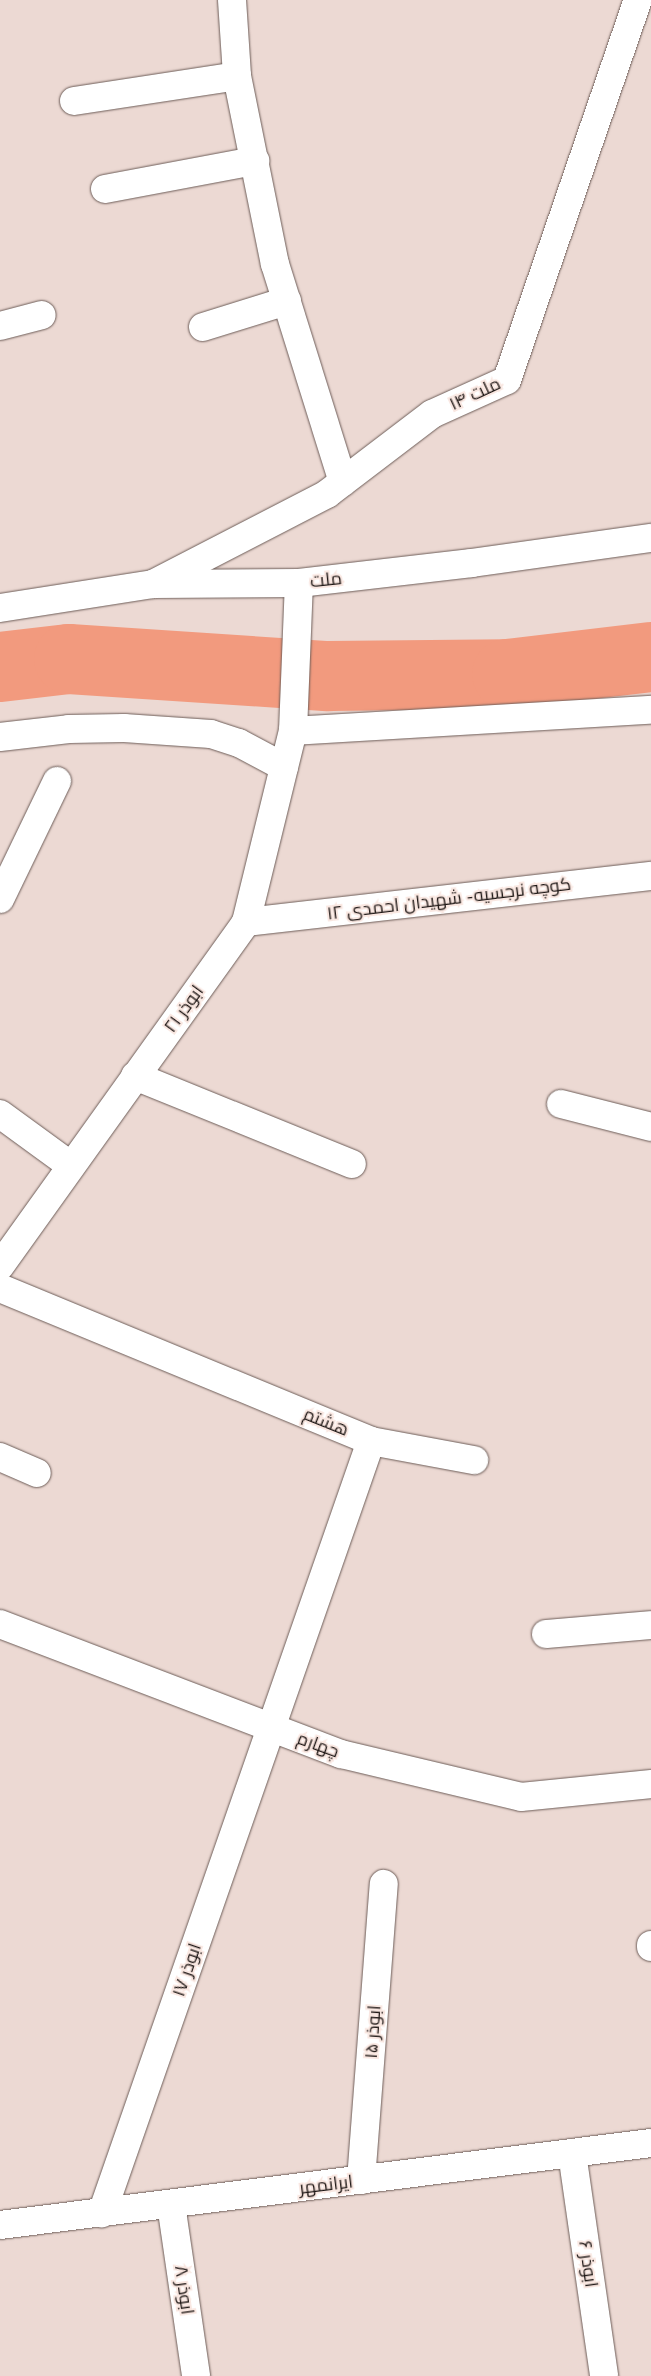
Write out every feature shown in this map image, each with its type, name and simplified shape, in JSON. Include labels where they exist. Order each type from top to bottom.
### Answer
[{"type":"street","points":[[232,0],[237,76],[276,264],[343,482]]},
{"type":"street","name":"۱۴ ملت","points":[[153,584],[327,494],[432,414],[507,380],[638,0]]},
{"type":"street","points":[[74,101],[237,76]]},
{"type":"street","points":[[105,189],[255,161]]},
{"type":"street","points":[[203,328],[287,301]]},
{"type":"street","points":[[0,326],[42,315]]},
{"type":"street","name":"ملت","points":[[0,608],[153,584],[299,583],[472,563],[651,538]]},
{"type":"street","name":"۲۱ ابوذر","points":[[0,1266],[70,1165],[246,922],[294,725],[299,583]]},
{"type":"street","points":[[294,725],[651,710]]},
{"type":"street","points":[[0,737],[78,728],[211,734],[239,743],[284,767]]},
{"type":"street","points":[[0,899],[57,781]]},
{"type":"street","name":"کوچه نرجسیه- شهیدان احمدی ۱۲","points":[[246,922],[651,876]]},
{"type":"street","points":[[135,1076],[352,1164]]},
{"type":"street","points":[[561,1104],[651,1127]]},
{"type":"street","points":[[0,1114],[70,1165]]},
{"type":"street","name":"هشتم","points":[[0,1288],[371,1441],[271,1728]]},
{"type":"street","points":[[371,1441],[474,1460]]},
{"type":"street","points":[[0,1457],[37,1473]]},
{"type":"street","name":"چهارم","points":[[0,1624],[341,1754],[521,1797],[651,1784]]},
{"type":"street","points":[[546,1634],[651,1625]]},
{"type":"street","name":"۱۷ ابوذر","points":[[102,2212],[271,1728]]},
{"type":"street","name":"۱۵ ابوذر","points":[[361,2180],[384,1884]]},
{"type":"street","name":"ایرانمهر","points":[[0,2226],[651,2143]]},
{"type":"street","name":"ابوذر ۶","points":[[572,2153],[604,2376]]},
{"type":"street","name":"۸ ابوذر","points":[[171,2204],[196,2376]]},
{"type":"waterway","points":[[0,667],[69,659],[328,676],[507,674],[651,657]]}]
